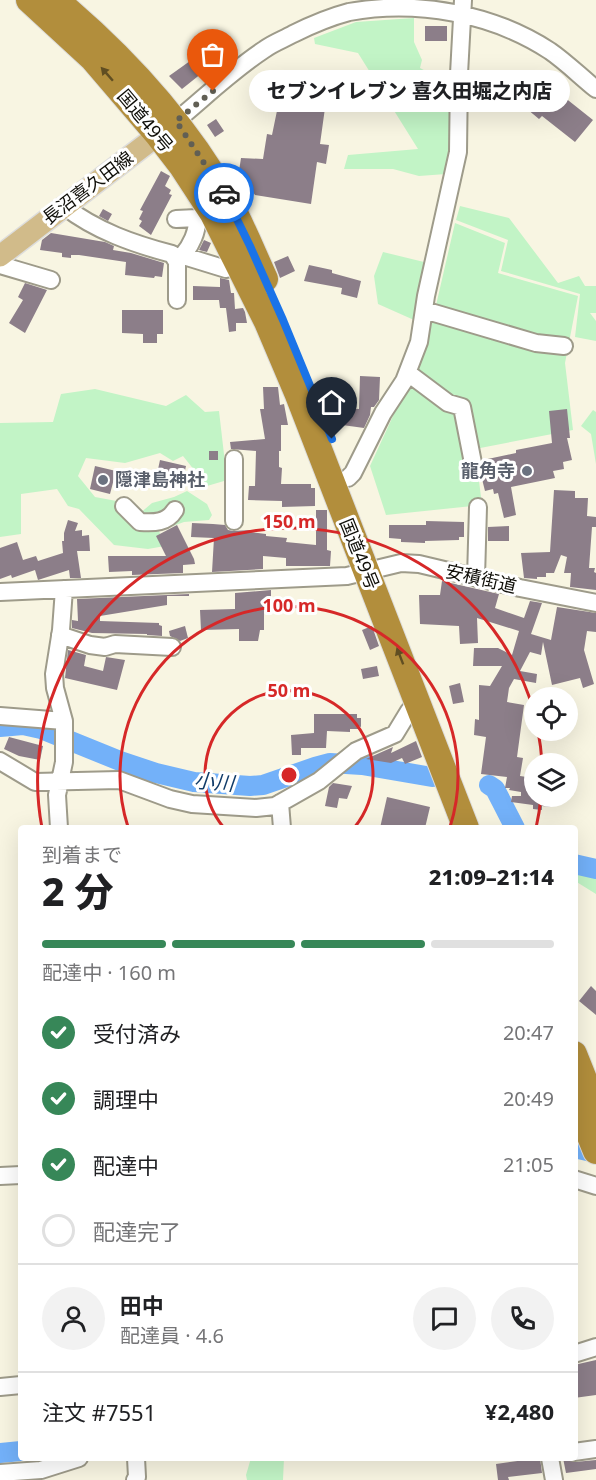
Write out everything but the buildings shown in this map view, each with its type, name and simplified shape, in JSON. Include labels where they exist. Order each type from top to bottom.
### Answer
[{"type":"highway","name":"国道49号","points":[[29,0],[167,128],[204,214],[240,266],[375,569],[483,825]]},
{"type":"highway","name":"国道49号","points":[[56,0],[111,52],[167,128],[224,194],[250,246],[348,478],[418,702],[465,825]]},
{"type":"highway","points":[[578,1065],[586,1088],[593,1130]]},
{"type":"main road","name":"長沼喜久田線","points":[[0,256],[167,128]]},
{"type":"street","points":[[167,128],[266,48],[336,16],[363,9],[391,6],[463,6],[551,52],[596,89]]},
{"type":"street","points":[[348,478],[353,473],[383,413],[408,373],[419,342],[458,152],[463,6]]},
{"type":"street","points":[[64,206],[80,218],[131,243],[226,269],[240,266]]},
{"type":"street","points":[[176,219],[204,214]]},
{"type":"street","points":[[177,300],[179,258],[188,250],[204,214]]},
{"type":"street","points":[[0,266],[51,280]]},
{"type":"street","points":[[424,310],[536,343],[564,346]]},
{"type":"street","points":[[408,373],[448,403],[462,407],[473,463]]},
{"type":"street","points":[[234,459],[234,521]]},
{"type":"street","points":[[124,506],[140,522],[150,523],[167,520],[175,510]]},
{"type":"street","points":[[476,578],[478,507]]},
{"type":"street","name":"安積街道","points":[[0,592],[347,576],[401,563],[419,564],[596,603]]},
{"type":"street","points":[[59,825],[57,795],[64,762],[63,733],[54,681],[64,589]]},
{"type":"street","points":[[60,635],[90,645],[105,647],[114,644],[172,647]]},
{"type":"street","points":[[0,761],[35,782],[118,780],[170,799],[192,804],[256,808],[280,803],[319,781],[356,751],[395,734],[409,711],[418,702]]},
{"type":"street","points":[[0,716],[24,717],[63,733]]},
{"type":"street","points":[[280,803],[282,825]]},
{"type":"street","points":[[0,1176],[18,1175]]},
{"type":"street","points":[[578,1180],[596,1186]]},
{"type":"street","points":[[578,1353],[596,1347]]},
{"type":"street","points":[[0,1387],[18,1385]]},
{"type":"street","points":[[578,1451],[596,1449]]},
{"type":"street","points":[[0,1473],[41,1470],[70,1461]]},
{"type":"street","points":[[135,1480],[137,1477],[136,1461]]},
{"type":"street","points":[[551,1461],[554,1480]]},
{"type":"green space","points":[[414,18],[414,42],[422,60],[420,68],[452,85],[452,128],[446,174],[419,176],[393,169],[344,169],[348,155],[418,149],[358,53],[315,44],[314,38],[356,22]]},
{"type":"green space","points":[[460,206],[509,218],[558,283],[579,276],[585,286],[596,286],[596,313],[590,313],[596,321],[596,341],[575,337],[580,294],[501,271],[508,240],[456,220]]},
{"type":"green space","points":[[455,223],[505,243],[498,273],[578,296],[565,363],[573,430],[475,449],[482,505],[386,515],[370,466],[428,340]]},
{"type":"green space","points":[[383,252],[424,262],[414,320],[378,304],[374,276]]},
{"type":"green space","points":[[95,389],[166,406],[186,395],[205,412],[219,411],[225,463],[224,481],[207,486],[183,456],[173,461],[160,453],[125,463],[86,458],[78,476],[95,497],[122,502],[138,515],[152,503],[187,491],[207,504],[212,515],[209,520],[184,522],[159,531],[165,546],[148,549],[114,545],[79,509],[68,506],[57,489],[21,494],[21,534],[0,537],[0,423],[53,422],[61,394]]},
{"type":"green space","points":[[593,410],[596,412],[596,464],[591,434],[581,426]]},
{"type":"green space","points":[[578,868],[596,873],[596,894],[578,883]]},
{"type":"green space","points":[[250,1461],[284,1461],[283,1480],[247,1480]]},
{"type":"waterway","name":"小川","points":[[0,727],[23,725],[41,729],[120,761],[194,782],[263,785],[330,763],[362,765],[432,777]]},
{"type":"waterway","name":"小川","points":[[489,785],[495,789],[513,825]]},
{"type":"waterway","name":"小川","points":[[578,865],[596,869]]},
{"type":"waterway","points":[[578,1149],[596,1153]]},
{"type":"waterway","points":[[0,1453],[18,1451]]},
{"type":"way so far","points":[[213,91],[176,121],[224,193]]},
{"type":"place","name":"セブンイレブン 喜久田堀之内店","points":[[213,91]]},
{"type":"place","name":"龍角寺","points":[[527,471]]},
{"type":"place","name":"隠津島神社","points":[[103,480]]},
{"type":"route","points":[[224,193],[283,320],[332,439]]}]
